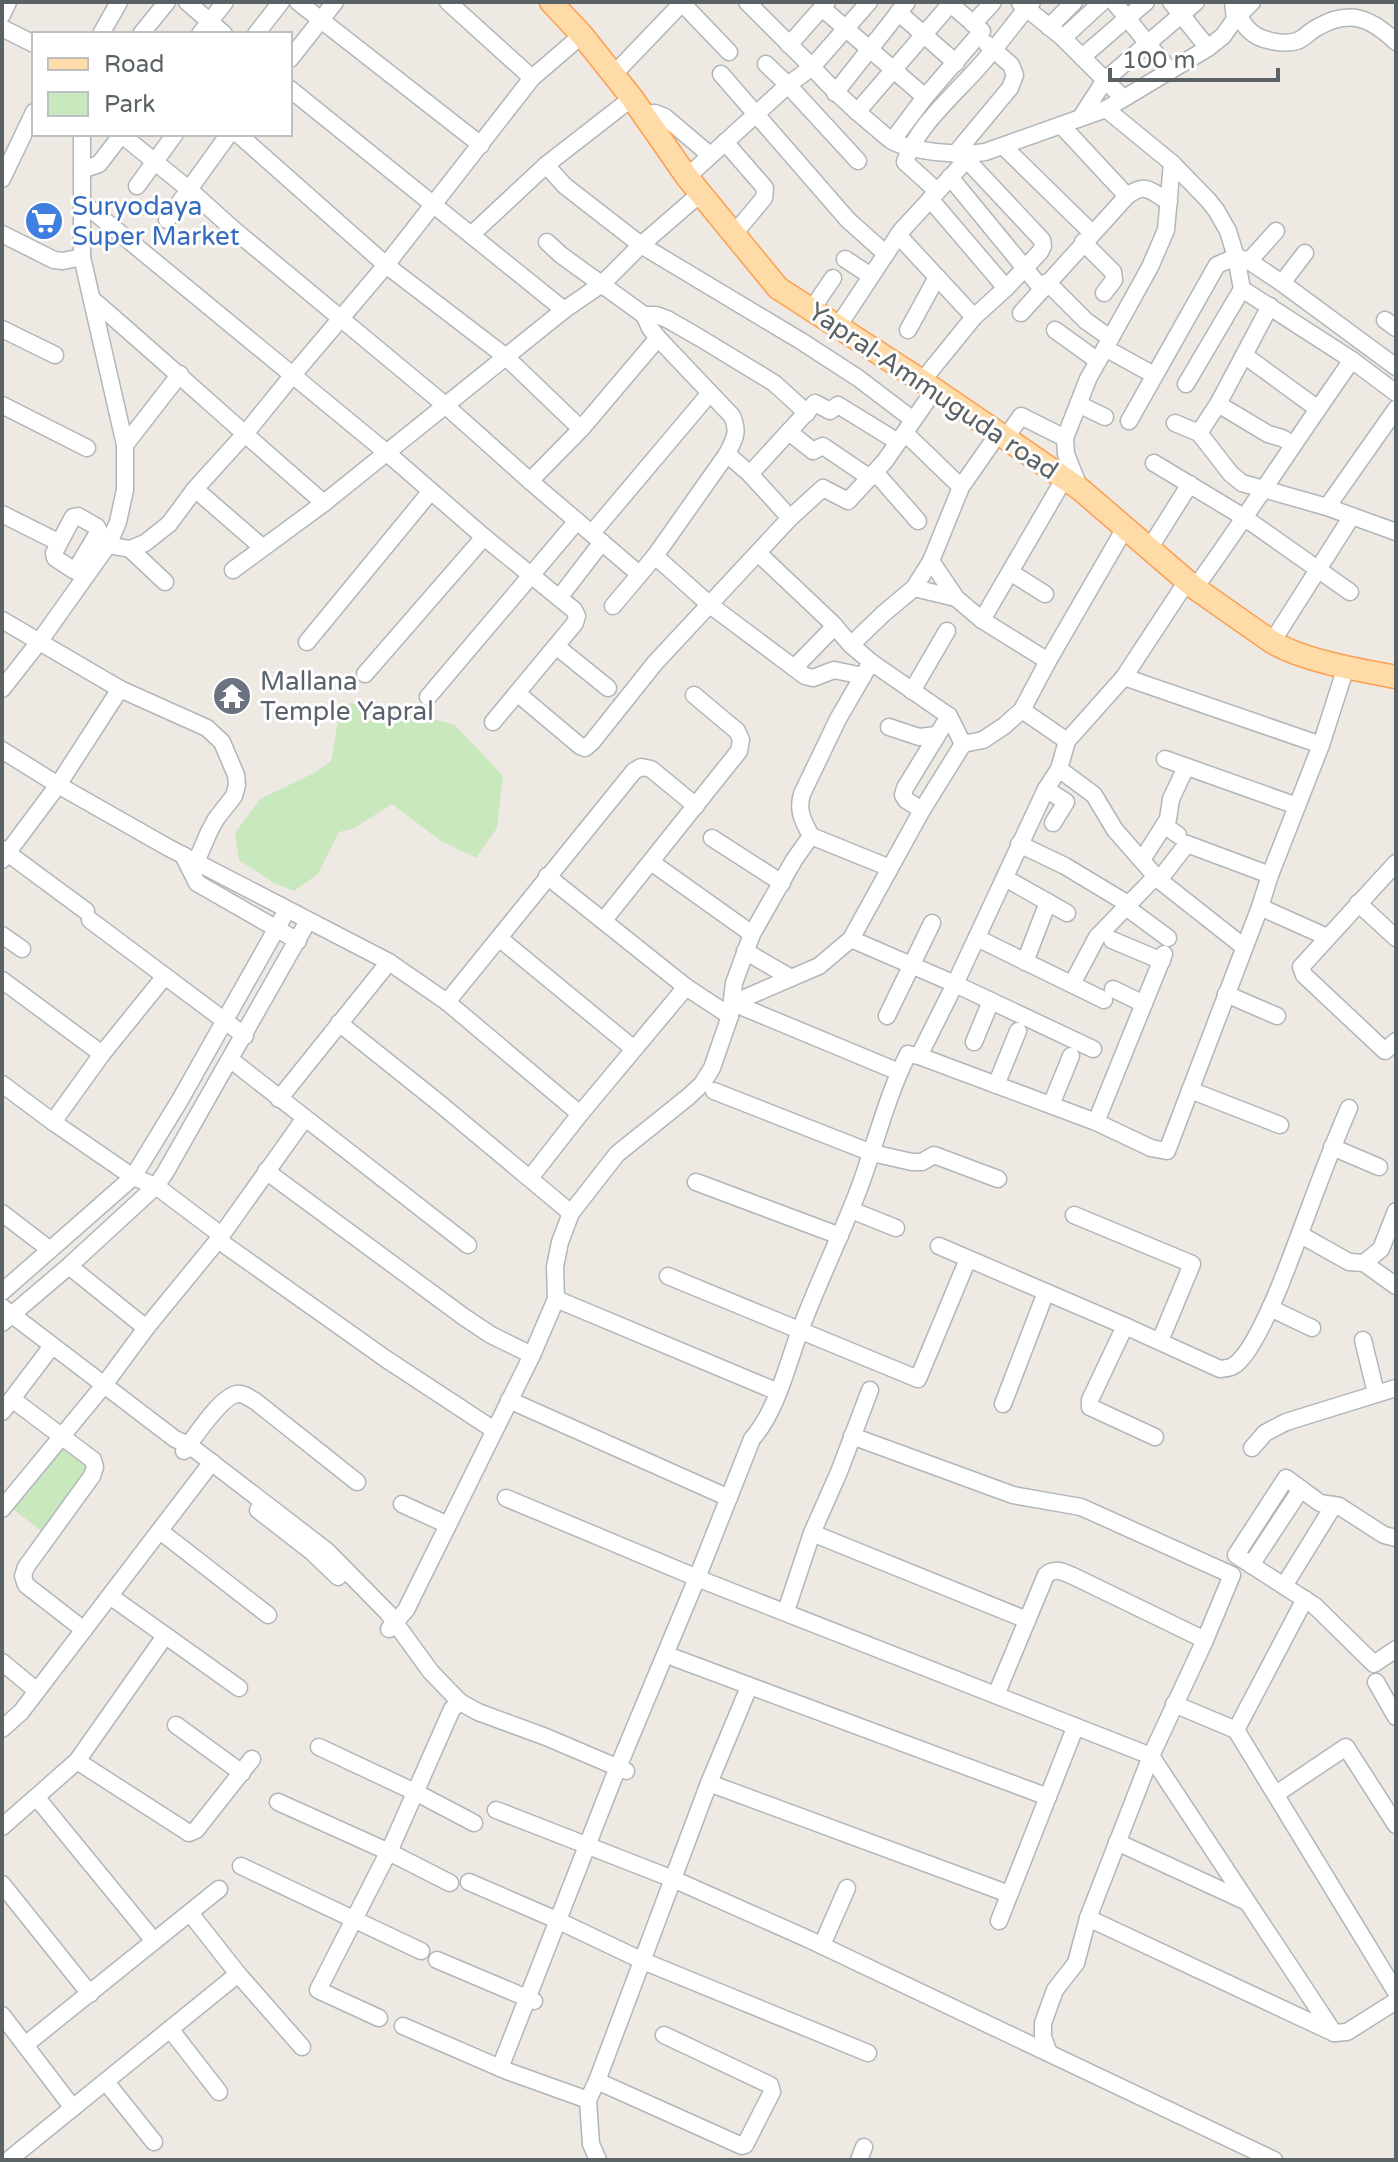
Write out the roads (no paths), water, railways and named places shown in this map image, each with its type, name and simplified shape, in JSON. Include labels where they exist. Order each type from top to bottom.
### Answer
[{"type":"main road","name":"Yapral-Ammuguda road","points":[[551,2],[582,35],[694,185],[778,288],[928,385],[1072,484],[1191,584],[1272,642],[1346,667],[1396,677]]},
{"type":"street","points":[[2,15],[8,2]]},
{"type":"street","points":[[107,31],[119,2]]},
{"type":"street","points":[[143,32],[167,2]]},
{"type":"street","points":[[187,2],[205,28],[225,2]]},
{"type":"street","points":[[258,32],[281,2]]},
{"type":"street","points":[[298,2],[481,145]]},
{"type":"street","points":[[292,57],[335,2]]},
{"type":"street","points":[[448,2],[532,78]]},
{"type":"street","points":[[613,75],[682,2],[729,52]]},
{"type":"street","points":[[747,2],[835,93],[892,141],[909,147],[964,156],[1003,146],[1106,109],[1208,48],[1223,36],[1236,12],[1252,2]]},
{"type":"street","points":[[233,570],[324,503],[564,310],[602,284],[694,185],[710,155],[812,67],[869,2]]},
{"type":"street","points":[[892,141],[956,63],[993,2]]},
{"type":"street","points":[[1049,27],[1074,2]]},
{"type":"street","points":[[1063,38],[1102,2]]},
{"type":"street","points":[[1114,2],[1170,71]]},
{"type":"street","points":[[1082,57],[1146,2]]},
{"type":"street","points":[[1081,117],[1105,80],[1148,44],[1177,8],[1196,2]]},
{"type":"street","points":[[837,328],[898,235],[950,177],[1010,88],[1015,75],[1011,65],[950,3],[857,112]]},
{"type":"street","points":[[1006,288],[905,162],[909,147],[994,49],[1026,4],[1123,98]]},
{"type":"street","points":[[789,45],[824,5],[925,97]]},
{"type":"street","points":[[835,93],[902,7],[924,34],[956,63]]},
{"type":"street","points":[[1177,8],[1208,48]]},
{"type":"street","points":[[1236,12],[1252,33],[1283,42],[1299,41],[1318,27],[1345,16],[1371,21],[1396,42]]},
{"type":"street","points":[[2,28],[32,43]]},
{"type":"street","points":[[102,547],[130,549],[145,543],[169,524],[195,489],[386,265],[532,78],[582,35]]},
{"type":"street","points":[[766,64],[858,161]]},
{"type":"street","points":[[721,74],[848,220],[886,254]]},
{"type":"street","points":[[292,91],[564,310]]},
{"type":"street","points":[[471,235],[546,165],[637,106],[665,117],[710,155]]},
{"type":"street","points":[[1106,109],[1172,163],[1216,210],[1243,259],[1242,289],[1186,384]]},
{"type":"street","points":[[2,179],[32,116]]},
{"type":"street","points":[[1061,125],[1127,196]]},
{"type":"street","points":[[2,689],[39,642],[80,574],[118,522],[125,490],[125,445],[82,257],[82,136]]},
{"type":"street","points":[[82,170],[99,164],[121,136]]},
{"type":"street","points":[[123,136],[445,405],[639,574]]},
{"type":"street","points":[[137,186],[174,136]]},
{"type":"street","points":[[167,220],[228,136]]},
{"type":"street","points":[[240,136],[386,265],[506,357],[581,429]]},
{"type":"street","points":[[725,142],[766,193],[733,235]]},
{"type":"street","points":[[1003,146],[1088,238],[1113,272],[1114,280],[1104,293]]},
{"type":"street","points":[[517,693],[585,748],[655,663],[790,518],[823,488],[848,501],[872,475],[905,431],[928,385],[974,317],[1026,268],[1043,246],[1042,240],[964,156]]},
{"type":"street","points":[[982,620],[1010,572],[1072,484],[1065,438],[1104,349],[1150,267],[1166,230],[1172,163]]},
{"type":"street","points":[[546,165],[565,186],[641,245],[858,378],[961,487]]},
{"type":"street","points":[[950,177],[1026,268],[1086,321],[1104,349]]},
{"type":"street","points":[[1021,313],[1127,196],[1138,188],[1146,188],[1169,202]]},
{"type":"street","points":[[82,202],[574,610],[577,616],[575,623],[493,722]]},
{"type":"street","points":[[1129,421],[1217,265],[1243,259],[1276,231]]},
{"type":"street","points":[[2,234],[54,260],[82,257]]},
{"type":"street","points":[[898,235],[974,317]]},
{"type":"street","points":[[547,242],[644,315],[658,338],[732,416],[737,428],[727,454],[655,556],[613,606]]},
{"type":"street","points":[[1282,283],[1305,253]]},
{"type":"street","points":[[845,259],[871,276]]},
{"type":"street","points":[[1243,259],[1282,283],[1396,367]]},
{"type":"street","points":[[908,330],[937,277]]},
{"type":"street","points":[[812,309],[833,278]]},
{"type":"street","points":[[1242,289],[1394,388]]},
{"type":"street","points":[[93,300],[324,503]]},
{"type":"street","points":[[1199,433],[1218,404],[1270,306]]},
{"type":"street","points":[[644,315],[667,319],[700,338],[774,383],[807,413]]},
{"type":"street","points":[[1055,330],[1104,349],[1154,375]]},
{"type":"street","points":[[4,336],[55,355]]},
{"type":"street","points":[[530,481],[581,429],[658,338]]},
{"type":"street","points":[[1244,355],[1318,409]]},
{"type":"street","points":[[919,1056],[1019,844],[1059,769],[1067,741],[1124,677],[1191,584],[1245,518],[1352,360]]},
{"type":"street","points":[[125,445],[180,374]]},
{"type":"street","points":[[559,598],[597,537],[710,393]]},
{"type":"street","points":[[750,474],[815,403],[830,411],[838,405],[905,431]]},
{"type":"street","points":[[1078,404],[1105,417]]},
{"type":"street","points":[[1218,404],[1268,434],[1293,444]]},
{"type":"street","points":[[2,405],[87,448]]},
{"type":"street","points":[[1327,507],[1396,409]]},
{"type":"street","points":[[851,645],[914,588],[931,561],[961,487],[1021,416],[1065,438]]},
{"type":"street","points":[[1175,423],[1199,433],[1231,474],[1242,483],[1327,507],[1395,531]]},
{"type":"street","points":[[789,432],[813,451],[823,446],[872,475],[918,521]]},
{"type":"street","points":[[727,454],[790,518]]},
{"type":"street","points":[[1154,463],[1245,518],[1350,592]]},
{"type":"street","points":[[1149,549],[1190,484]]},
{"type":"street","points":[[195,489],[262,547]]},
{"type":"street","points":[[307,642],[431,491]]},
{"type":"street","points":[[2,514],[52,539]]},
{"type":"street","points":[[80,574],[55,558],[54,553],[73,517],[78,516],[97,527],[102,547]]},
{"type":"street","points":[[1272,642],[1352,516]]},
{"type":"street","points":[[428,697],[577,521]]},
{"type":"street","points":[[731,1010],[819,966],[851,939],[922,810],[963,744],[983,740],[1022,710],[1125,528]]},
{"type":"street","points":[[365,674],[484,537]]},
{"type":"street","points":[[130,549],[165,582]]},
{"type":"street","points":[[758,553],[835,626],[867,669]]},
{"type":"street","points":[[655,556],[710,605],[805,676],[813,678],[834,670],[867,669],[912,691],[949,716],[963,744]]},
{"type":"street","points":[[931,561],[956,598],[982,620],[1048,661]]},
{"type":"street","points":[[1010,572],[1045,594]]},
{"type":"street","points":[[914,588],[956,598]]},
{"type":"street","points":[[2,620],[120,689],[207,728],[222,742],[236,775],[234,796],[189,859]]},
{"type":"street","points":[[794,668],[835,626]]},
{"type":"street","points":[[912,691],[947,631]]},
{"type":"street","points":[[556,646],[608,688]]},
{"type":"street","points":[[621,1775],[675,1658],[729,1498],[752,1439],[762,1428],[778,1392],[800,1330],[851,1210],[908,1054],[1096,1122],[1151,1148],[1167,1151],[1321,745],[1346,667]]},
{"type":"street","points":[[867,669],[838,719],[799,805],[801,819],[811,836],[890,868]]},
{"type":"street","points":[[1124,677],[1321,745]]},
{"type":"street","points":[[120,689],[58,785],[4,854],[245,1036]]},
{"type":"street","points":[[604,920],[739,751],[741,740],[737,731],[694,695]]},
{"type":"street","points":[[1022,710],[1067,741]]},
{"type":"street","points":[[922,810],[906,800],[903,795],[905,788],[949,716]]},
{"type":"street","points":[[889,727],[919,737],[937,735]]},
{"type":"street","points":[[2,750],[189,859],[389,962],[447,1002],[580,1114]]},
{"type":"street","points":[[1165,759],[1297,806]]},
{"type":"street","points":[[447,1002],[634,771],[641,767],[651,769],[696,806]]},
{"type":"street","points":[[1142,860],[1171,830],[1168,819],[1171,799],[1186,767]]},
{"type":"street","points":[[1059,769],[1094,795],[1115,830],[1157,878],[1244,947]]},
{"type":"street","points":[[1046,789],[1066,802],[1053,823]]},
{"type":"street","points":[[392,1626],[406,1610],[532,1355],[556,1299],[555,1267],[571,1213],[617,1154],[702,1084],[712,1068],[731,1010],[734,983],[752,934],[811,836]]},
{"type":"street","points":[[712,838],[782,883]]},
{"type":"street","points":[[1019,844],[1065,866],[1127,905],[1165,951]]},
{"type":"street","points":[[1072,984],[1097,937],[1187,844],[1270,875]]},
{"type":"street","points":[[189,859],[197,883],[298,941]]},
{"type":"street","points":[[651,862],[752,934]]},
{"type":"street","points":[[1396,863],[1301,967],[1304,975],[1385,1051],[1396,1041]]},
{"type":"street","points":[[547,876],[686,987],[731,1010],[899,1072]]},
{"type":"street","points":[[1005,878],[1067,913]]},
{"type":"street","points":[[1025,962],[1048,902]]},
{"type":"street","points":[[1358,903],[1396,938]]},
{"type":"street","points":[[1260,907],[1327,937]]},
{"type":"street","points":[[2,1292],[133,1177],[287,910]]},
{"type":"street","points":[[308,921],[245,1036],[156,1186],[69,1266],[5,1315],[52,1346],[210,1466],[312,1552],[392,1626],[464,1710],[621,1775]]},
{"type":"street","points":[[887,1016],[932,923]]},
{"type":"street","points":[[2,935],[22,949]]},
{"type":"street","points":[[499,938],[634,1049]]},
{"type":"street","points":[[977,938],[1072,984],[1144,1004]]},
{"type":"street","points":[[851,939],[1093,1049]]},
{"type":"street","points":[[1112,940],[1165,951]]},
{"type":"street","points":[[745,951],[791,978]]},
{"type":"street","points":[[1096,1122],[1165,951]]},
{"type":"street","points":[[279,1099],[389,962]]},
{"type":"street","points":[[53,1122],[102,1054],[165,976]]},
{"type":"street","points":[[2,980],[102,1054]]},
{"type":"street","points":[[530,1178],[686,987]]},
{"type":"street","points":[[1226,994],[1277,1016]]},
{"type":"street","points":[[974,1042],[991,1001]]},
{"type":"street","points":[[339,1023],[571,1213]]},
{"type":"street","points":[[996,1085],[1018,1031]]},
{"type":"street","points":[[1051,1105],[1071,1056]]},
{"type":"street","points":[[231,1060],[468,1245]]},
{"type":"street","points":[[2,1084],[133,1177],[156,1186],[220,1238],[386,1359],[494,1430]]},
{"type":"street","points":[[1190,1090],[1280,1125]]},
{"type":"street","points":[[714,1091],[872,1153],[912,1162],[922,1162],[934,1155],[998,1179]]},
{"type":"street","points":[[939,1246],[1220,1369],[1231,1368],[1242,1358],[1270,1308],[1349,1108]]},
{"type":"street","points":[[2,1509],[220,1238],[305,1118]]},
{"type":"street","points":[[1332,1147],[1379,1167]]},
{"type":"street","points":[[266,1171],[464,1317],[491,1335],[532,1355]]},
{"type":"street","points":[[696,1182],[840,1236]]},
{"type":"street","points":[[851,1210],[896,1228]]},
{"type":"street","points":[[1364,1263],[1381,1249],[1396,1211]]},
{"type":"street","points":[[2,1213],[49,1249]]},
{"type":"street","points":[[1074,1215],[1192,1264],[1160,1341]]},
{"type":"street","points":[[1301,1235],[1349,1262],[1364,1263],[1396,1286]]},
{"type":"street","points":[[668,1276],[918,1379],[968,1259]]},
{"type":"street","points":[[69,1266],[146,1328]]},
{"type":"street","points":[[1003,1404],[1046,1292]]},
{"type":"street","points":[[556,1299],[778,1392]]},
{"type":"street","points":[[1270,1308],[1312,1328]]},
{"type":"street","points":[[1125,1326],[1090,1400],[1090,1407],[1155,1437]]},
{"type":"street","points":[[1363,1340],[1376,1393]]},
{"type":"street","points":[[52,1346],[7,1405],[61,1435],[93,1460],[95,1467],[92,1476],[26,1567],[23,1576],[26,1585],[84,1630]]},
{"type":"street","points":[[1252,1448],[1265,1433],[1286,1422],[1396,1388]]},
{"type":"street","points":[[786,1611],[812,1533],[870,1390]]},
{"type":"street","points":[[182,1445],[229,1398],[242,1395],[255,1401],[357,1482]]},
{"type":"street","points":[[509,1400],[729,1498]]},
{"type":"street","points":[[504,2069],[621,1775],[762,1442],[762,1428]]},
{"type":"street","points":[[852,1436],[1013,1495],[1081,1507],[1232,1575],[1151,1756],[1088,1918],[1076,1963],[1055,1990],[1043,2023],[1043,2037],[1049,2053]]},
{"type":"street","points":[[2,1729],[21,1712],[210,1466]]},
{"type":"street","points":[[1396,1538],[1384,1535],[1339,1506],[1320,1503],[1286,1478],[1236,1555],[1315,1606],[1374,1664],[1396,1649]]},
{"type":"street","points":[[506,1498],[702,1580],[1151,1756],[1334,2033]]},
{"type":"street","points":[[402,1504],[448,1525]]},
{"type":"street","points":[[1284,1586],[1334,1505]]},
{"type":"street","points":[[160,1531],[268,1615]]},
{"type":"street","points":[[812,1533],[1027,1620]]},
{"type":"street","points":[[996,1695],[1046,1575],[1051,1571],[1073,1576],[1205,1640]]},
{"type":"street","points":[[110,1596],[239,1688]]},
{"type":"street","points":[[1236,1730],[1305,1599]]},
{"type":"street","points":[[2,1827],[77,1761],[165,1636]]},
{"type":"street","points":[[675,1658],[1048,1797]]},
{"type":"street","points":[[2,1662],[37,1691]]},
{"type":"street","points":[[1376,1682],[1396,1717]]},
{"type":"street","points":[[598,2160],[589,2152],[588,2100],[709,1783],[749,1687]]},
{"type":"street","points":[[1174,1704],[1236,1730],[1396,1992]]},
{"type":"street","points":[[379,2018],[318,1990],[417,1793],[464,1710]]},
{"type":"street","points":[[176,1725],[242,1773]]},
{"type":"street","points":[[999,1921],[1075,1728]]},
{"type":"street","points":[[319,1747],[474,1823]]},
{"type":"street","points":[[1276,1794],[1346,1747],[1396,1825]]},
{"type":"street","points":[[77,1761],[189,1833],[196,1830],[252,1759]]},
{"type":"street","points":[[709,1783],[1009,1894]]},
{"type":"street","points":[[37,1798],[154,1941]]},
{"type":"street","points":[[278,1802],[450,1883]]},
{"type":"street","points":[[496,1810],[673,1879],[822,1945],[1274,2160]]},
{"type":"street","points":[[1117,1842],[1246,1902]]},
{"type":"street","points":[[241,1866],[421,1951]]},
{"type":"street","points":[[469,1882],[643,1961],[868,2053]]},
{"type":"street","points":[[2,1884],[90,1994]]},
{"type":"street","points":[[822,1945],[847,1888]]},
{"type":"street","points":[[25,2045],[219,1889]]},
{"type":"street","points":[[190,1913],[302,2047]]},
{"type":"street","points":[[1088,1918],[1334,2033],[1347,2032],[1396,2001]]},
{"type":"street","points":[[437,1960],[531,2000]]},
{"type":"street","points":[[11,2158],[238,1974]]},
{"type":"street","points":[[2,2015],[73,2108]]},
{"type":"street","points":[[403,2026],[504,2069],[588,2100]]},
{"type":"street","points":[[170,2029],[219,2092]]},
{"type":"street","points":[[597,2081],[745,2145],[772,2092],[770,2085],[664,2035]]},
{"type":"street","points":[[106,2082],[154,2142]]},
{"type":"place","name":"Suryodaya Super Market","points":[[44,221]]},
{"type":"place","name":"Mallana Temple Yapral","points":[[232,696]]}]
